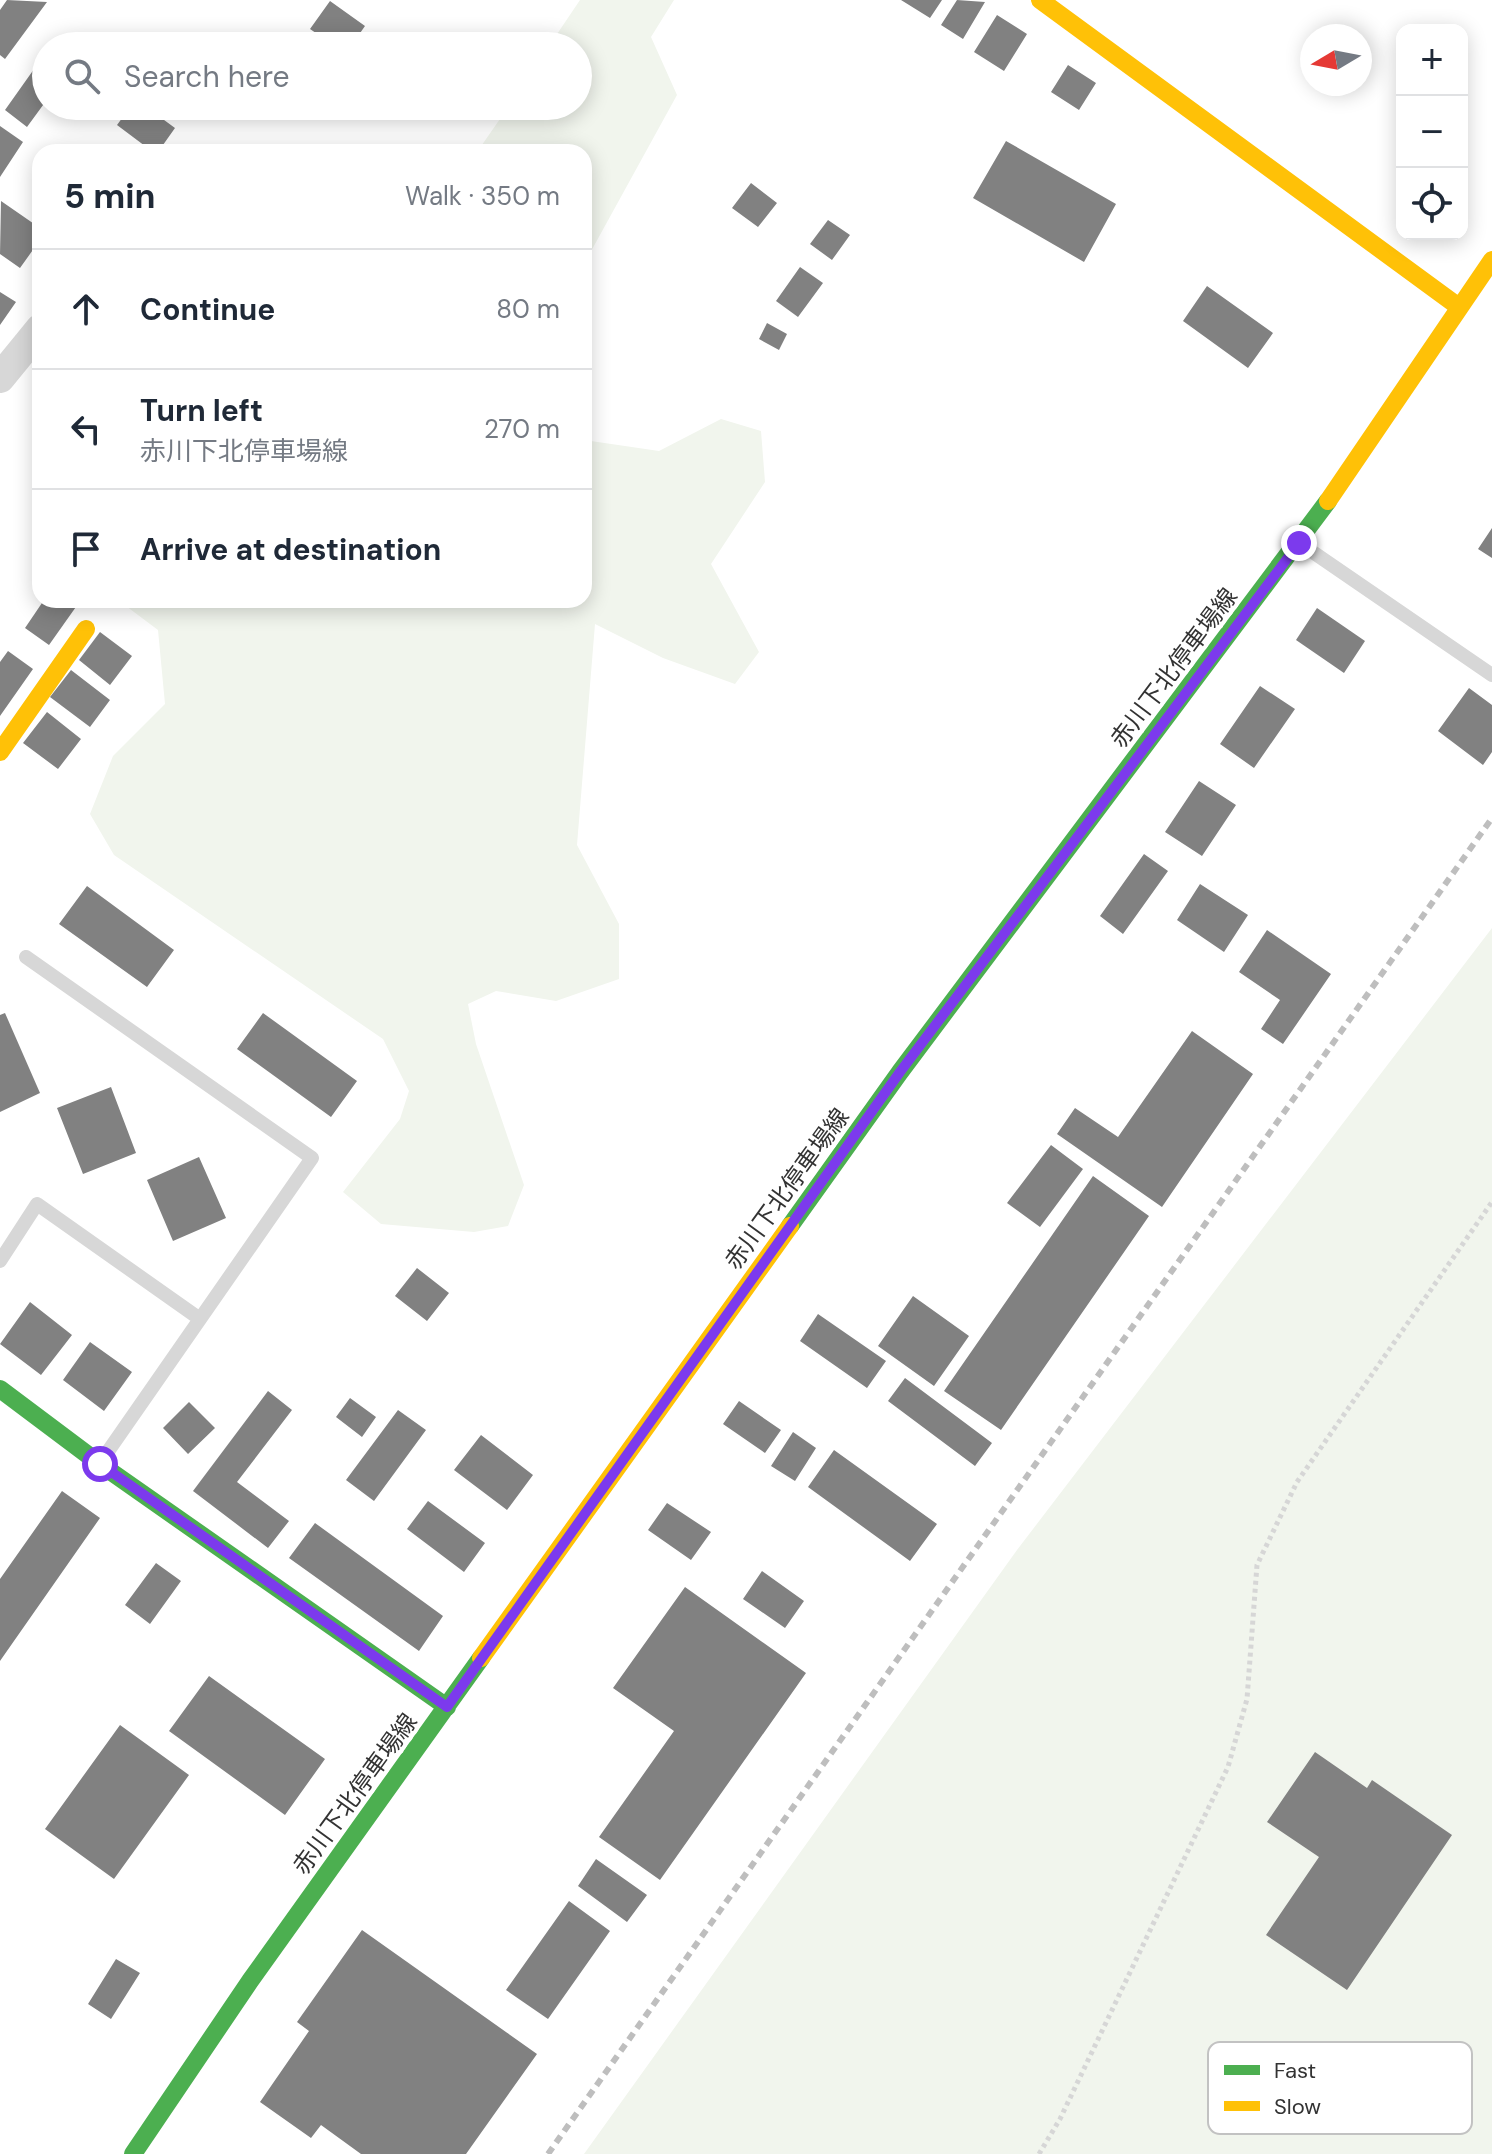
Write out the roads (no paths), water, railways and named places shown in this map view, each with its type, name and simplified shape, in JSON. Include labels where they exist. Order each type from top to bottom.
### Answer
[{"type":"main road","points":[[1040,0],[1459,307]]},
{"type":"main road","name":"赤川下北停車場線","points":[[133,2154],[250,1981],[900,1072],[1299,543],[1492,260]]},
{"type":"main road","points":[[0,752],[86,629]]},
{"type":"main road","points":[[0,1389],[100,1464],[447,1707]]},
{"type":"street","points":[[0,378],[32,339]]},
{"type":"lane","points":[[1299,543],[1492,675]]},
{"type":"lane","points":[[26,957],[312,1158],[100,1464]]},
{"type":"lane","points":[[0,1261],[37,1204],[200,1319]]},
{"type":"railway","points":[[548,2154],[1492,818]]}]
